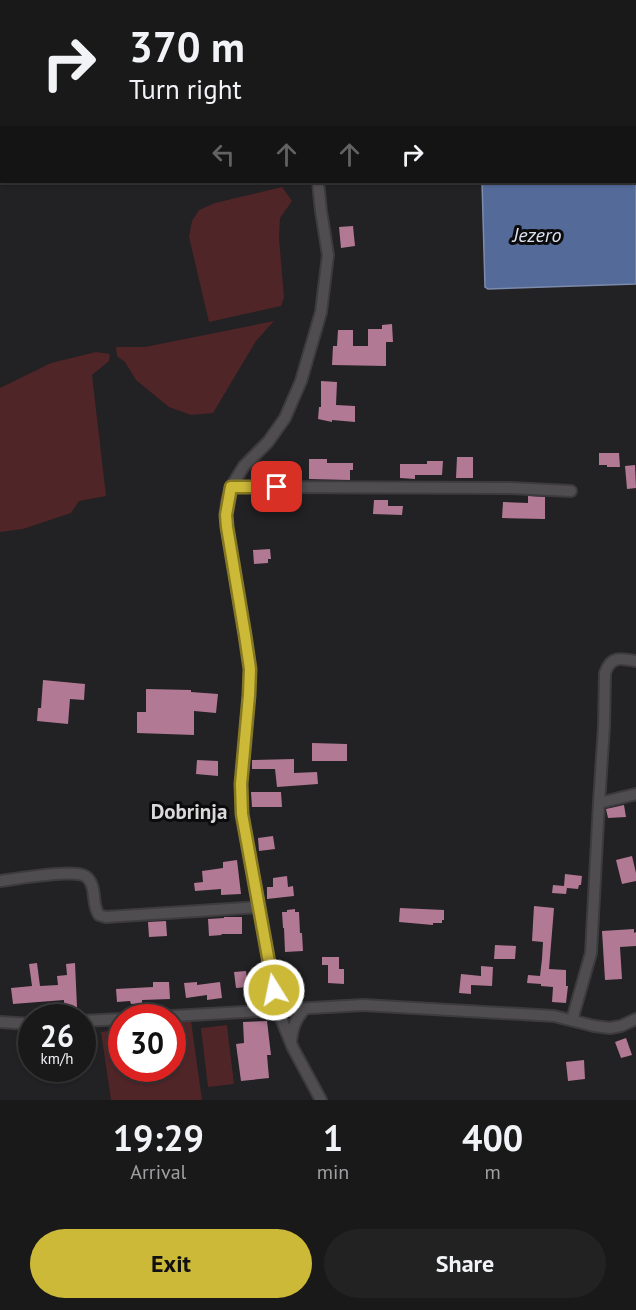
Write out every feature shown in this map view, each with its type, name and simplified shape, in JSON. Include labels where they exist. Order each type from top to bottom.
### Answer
[{"type":"street","points":[[318,183],[328,255],[321,312],[301,381],[285,418],[268,442],[244,466],[231,487],[226,515],[250,669],[241,784],[242,814],[278,1011],[321,1100]]},
{"type":"street","points":[[231,487],[498,488],[571,491]]},
{"type":"street","points":[[572,1020],[591,953],[604,726],[604,673],[607,666],[615,659],[636,661]]},
{"type":"street","points":[[599,803],[636,794]]},
{"type":"street","points":[[0,881],[74,874],[86,876],[93,888],[95,909],[99,915],[106,917],[259,907]]},
{"type":"street","points":[[186,1016],[363,1005],[554,1016],[610,1028],[636,1019]]},
{"type":"street","points":[[291,1042],[292,1030],[298,1015],[305,1009]]},
{"type":"street","points":[[0,1022],[18,1023]]},
{"type":"shaded area","points":[[282,187],[292,201],[280,218],[279,238],[284,297],[281,306],[209,322],[189,237],[192,221],[199,210],[215,203]]},
{"type":"shaded area","points":[[274,321],[256,341],[213,413],[191,415],[169,407],[136,380],[125,362],[117,356],[116,347],[145,347]]},
{"type":"shaded area","points":[[96,352],[110,354],[109,361],[92,375],[106,496],[79,501],[71,513],[23,529],[0,532],[0,388],[51,363]]},
{"type":"shaded area","points":[[191,1021],[202,1100],[111,1100],[108,1082],[186,1082],[186,1022]]},
{"type":"shaded area","points":[[227,1025],[234,1084],[208,1087],[201,1028]]},
{"type":"shaded area","points":[[108,1031],[108,1080],[101,1032]]},
{"type":"water","name":"Jezero","points":[[482,183],[636,183],[636,284],[488,289],[485,287]]},
{"type":"building","points":[[353,226],[355,246],[341,248],[339,227]]},
{"type":"building","points":[[392,324],[393,342],[386,342],[386,366],[332,365],[333,346],[337,346],[338,330],[353,330],[353,346],[368,346],[368,329],[382,329],[382,325]]},
{"type":"building","points":[[321,381],[337,382],[336,405],[355,406],[355,422],[332,420],[332,422],[318,419],[319,407],[321,407]]},
{"type":"building","points":[[599,453],[619,453],[620,467],[599,465]]},
{"type":"building","points":[[457,457],[473,457],[473,478],[456,478]]},
{"type":"building","points":[[309,459],[327,459],[327,463],[353,463],[350,480],[309,479]]},
{"type":"building","points":[[280,461],[297,464],[296,478],[278,476]]},
{"type":"building","points":[[427,461],[443,461],[442,475],[415,475],[415,479],[400,478],[400,464],[427,464]]},
{"type":"building","points":[[635,465],[636,488],[627,489],[625,466]]},
{"type":"building","points":[[255,495],[280,495],[280,510],[255,509]]},
{"type":"building","points":[[528,496],[545,497],[545,519],[502,518],[503,502],[528,503]]},
{"type":"building","points":[[374,500],[388,500],[388,506],[403,506],[402,515],[373,514]]},
{"type":"building","points":[[270,549],[271,559],[268,559],[268,563],[254,564],[253,550]]},
{"type":"building","points":[[43,680],[85,684],[84,700],[70,699],[68,724],[37,721],[38,708],[41,708]]},
{"type":"building","points":[[146,689],[191,690],[191,692],[218,694],[216,713],[194,711],[194,735],[137,733],[137,712],[146,712]]},
{"type":"building","points":[[312,743],[347,744],[347,761],[312,761]]},
{"type":"building","points":[[294,759],[294,773],[317,772],[318,784],[277,787],[275,769],[252,769],[252,760]]},
{"type":"building","points":[[197,760],[218,761],[218,776],[196,774]]},
{"type":"building","points":[[251,792],[281,792],[282,807],[252,807]]},
{"type":"building","points":[[624,805],[626,817],[608,818],[606,809]]},
{"type":"building","points":[[273,836],[275,849],[259,851],[258,838]]},
{"type":"building","points":[[632,856],[636,881],[622,884],[616,860]]},
{"type":"building","points":[[237,860],[241,894],[221,895],[221,889],[195,891],[194,883],[203,882],[202,871],[223,868],[223,862]]},
{"type":"building","points":[[565,874],[582,876],[581,885],[578,889],[567,888],[566,894],[552,893],[553,885],[564,886]]},
{"type":"building","points":[[287,876],[288,887],[293,886],[294,896],[267,899],[267,887],[273,887],[273,878]]},
{"type":"building","points":[[534,906],[554,908],[549,969],[566,970],[566,986],[568,986],[566,1003],[552,1002],[553,987],[527,983],[528,975],[540,976],[542,959],[543,942],[532,941]]},
{"type":"building","points":[[400,908],[444,910],[444,920],[442,923],[433,923],[433,925],[399,922]]},
{"type":"building","points":[[295,909],[295,912],[299,912],[303,951],[285,952],[282,912]]},
{"type":"building","points":[[242,917],[242,934],[209,936],[208,919]]},
{"type":"building","points":[[166,921],[167,936],[149,937],[148,922]]},
{"type":"building","points":[[634,929],[636,946],[620,947],[622,979],[605,980],[602,931]]},
{"type":"building","points":[[495,945],[516,946],[515,959],[494,959]]},
{"type":"building","points":[[322,957],[339,957],[339,969],[344,969],[344,984],[328,983],[328,965],[322,965]]},
{"type":"building","points":[[37,963],[40,986],[58,985],[57,976],[67,975],[66,964],[75,963],[77,1004],[64,1004],[64,1000],[13,1004],[11,988],[32,986],[29,964]]},
{"type":"building","points":[[481,966],[493,967],[492,986],[471,985],[471,994],[459,993],[461,974],[481,976]]},
{"type":"building","points":[[246,971],[248,987],[236,988],[234,972]]},
{"type":"building","points":[[153,982],[169,982],[170,999],[142,1000],[142,1003],[131,1004],[130,1001],[117,1002],[116,989],[153,987]]},
{"type":"building","points":[[197,982],[197,985],[220,982],[222,998],[207,1000],[207,995],[186,998],[184,983]]},
{"type":"building","points":[[267,1021],[271,1055],[267,1055],[269,1078],[241,1081],[236,1044],[244,1043],[243,1022]]},
{"type":"building","points":[[626,1038],[632,1055],[621,1058],[615,1042]]},
{"type":"building","points":[[584,1060],[585,1079],[568,1081],[566,1062]]},
{"type":"district","name":"Dobrinja","points":[[189,811]]},
{"type":"route","points":[[274,990],[242,814],[241,784],[250,669],[226,515],[231,487],[277,487]]}]
